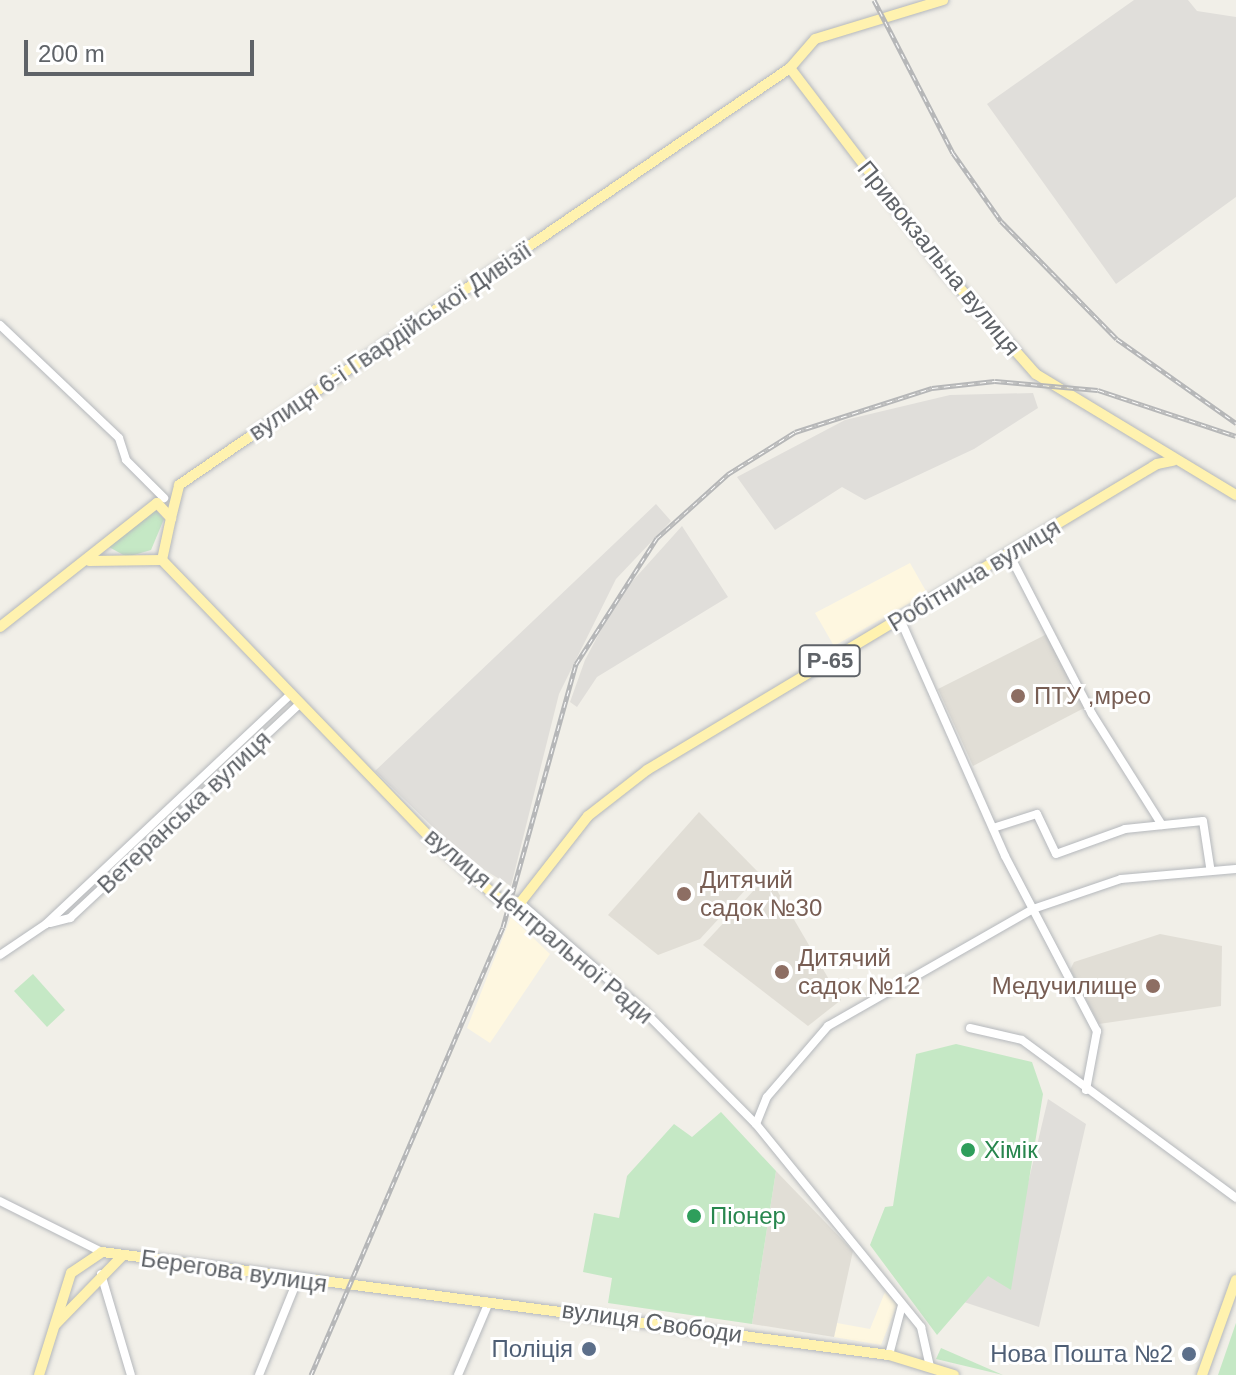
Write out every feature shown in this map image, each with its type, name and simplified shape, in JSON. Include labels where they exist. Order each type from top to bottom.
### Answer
[{"type":"main road","name":"вулиця 6-ї Гвардійської Дивізії","points":[[179,485],[790,68],[815,39],[838,27],[943,0]]},
{"type":"main road","name":"Привокзальна вулиця","points":[[790,68],[1004,343],[1036,374],[1173,461],[1236,495]]},
{"type":"main road","name":"Робітнича вулиця","points":[[520,903],[605,799],[1009,554],[1173,461]]},
{"type":"main road","points":[[89,561],[162,560],[179,485]]},
{"type":"main road","name":"вулиця 6-ї Гвардійської Дивізії","points":[[0,627],[89,561],[105,544],[160,500]]},
{"type":"main road","points":[[160,500],[171,518]]},
{"type":"main road","points":[[105,544],[117,561]]},
{"type":"main road","name":"вулиця Центральної Ради","points":[[162,560],[297,706],[430,838],[498,898],[520,903]]},
{"type":"main road","points":[[39,1375],[71,1273],[102,1252]]},
{"type":"main road","points":[[101,1273],[102,1252]]},
{"type":"main road","name":"Берегова вулиця","points":[[102,1252],[347,1286]]},
{"type":"main road","name":"Берегова вулиця","points":[[51,1329],[101,1273],[122,1256]]},
{"type":"main road","points":[[71,1273],[80,1287],[89,1286]]},
{"type":"main road","points":[[1202,1375],[1236,1280]]},
{"type":"main road","name":"вулиця Свободи","points":[[347,1286],[889,1355],[954,1375]]},
{"type":"street","points":[[0,325],[119,438],[126,460],[160,500]]},
{"type":"street","name":"вулиця 6-ї Гвардійської Дивізії","points":[[160,500],[179,485]]},
{"type":"street","points":[[1009,554],[1092,714],[1160,823]]},
{"type":"street","points":[[900,619],[993,828],[1097,1031],[1086,1090]]},
{"type":"street","name":"Ветеранська вулиця","points":[[46,924],[289,696]]},
{"type":"street","name":"Ветеранська вулиця","points":[[46,924],[70,918],[297,706]]},
{"type":"street","points":[[993,828],[1037,814],[1056,854],[1125,829],[1203,821],[1210,867]]},
{"type":"street","points":[[756,1124],[767,1097],[828,1026],[1033,909],[1121,879],[1210,867],[1236,869]]},
{"type":"street","name":"вулиця Центральної Ради","points":[[520,903],[643,1010],[756,1124],[921,1327],[930,1367]]},
{"type":"street","points":[[0,955],[46,924]]},
{"type":"street","points":[[970,1028],[1022,1040],[1236,1198]]},
{"type":"street","name":"Берегова вулиця","points":[[0,1201],[102,1252]]},
{"type":"street","points":[[101,1273],[131,1375]]},
{"type":"street","points":[[259,1375],[297,1281]]},
{"type":"street","points":[[458,1375],[489,1302]]},
{"type":"street","points":[[889,1355],[902,1304]]},
{"type":"shaded area","points":[[1134,0],[1188,0],[1197,11],[1236,17],[1236,197],[1116,284],[987,104]]},
{"type":"shaded area","points":[[1033,393],[1038,408],[974,449],[865,500],[842,487],[775,530],[737,477],[845,420],[950,395]]},
{"type":"shaded area","points":[[656,504],[671,521],[616,579],[559,694],[511,886],[465,858],[375,771]]},
{"type":"shaded area","points":[[682,526],[728,597],[597,677],[577,707],[570,702],[585,660],[619,596]]},
{"type":"shaded area","points":[[910,563],[927,593],[834,646],[815,613]]},
{"type":"shaded area","points":[[1047,634],[1088,706],[973,766],[938,689]]},
{"type":"shaded area","name":"Дитячий садок №30","points":[[699,812],[760,874],[700,939],[658,955],[608,915]]},
{"type":"shaded area","name":"Дитячий садок №12","points":[[768,875],[841,1000],[808,1026],[703,945]]},
{"type":"shaded area","points":[[511,917],[550,954],[490,1043],[467,1028]]},
{"type":"shaded area","points":[[1160,934],[1222,946],[1221,1006],[1099,1024],[1070,970],[1074,962]]},
{"type":"shaded area","points":[[1048,1099],[1086,1124],[1039,1327],[964,1302],[1015,1238]]},
{"type":"shaded area","points":[[776,1171],[853,1251],[834,1337],[752,1324]]},
{"type":"shaded area","points":[[885,1292],[897,1305],[881,1345],[834,1337],[837,1323],[870,1329]]},
{"type":"green space","points":[[156,510],[164,519],[151,550],[127,557],[109,547]]},
{"type":"green space","points":[[33,974],[65,1010],[47,1027],[14,991]]},
{"type":"green space","name":"Хімік","points":[[956,1044],[1032,1062],[1043,1094],[1011,1290],[988,1276],[937,1335],[870,1245],[885,1207],[893,1206],[916,1054]]},
{"type":"green space","name":"Піонер","points":[[721,1112],[776,1171],[752,1324],[608,1303],[612,1278],[583,1272],[594,1213],[619,1218],[627,1176],[674,1124],[692,1137]]},
{"type":"green space","points":[[1236,1323],[1236,1375],[1218,1375]]},
{"type":"green space","points":[[941,1348],[1003,1375],[936,1359]]},
{"type":"railway","points":[[874,0],[953,153],[1001,221],[1117,339],[1236,423]]},
{"type":"railway","points":[[311,1375],[503,927],[576,664],[657,538],[728,474],[795,432],[932,388],[995,381],[1098,390],[1236,436]]},
{"type":"place","name":"ПТУ ,мрео","points":[[1018,696]]},
{"type":"place","name":"Дитячий садок №30","points":[[684,894]]},
{"type":"place","name":"Дитячий садок №12","points":[[782,972]]},
{"type":"place","name":"Медучилище","points":[[1153,986]]},
{"type":"place","name":"Хімік","points":[[968,1150]]},
{"type":"place","name":"Піонер","points":[[694,1216]]},
{"type":"place","name":"Поліція","points":[[589,1349]]},
{"type":"place","name":"Нова Пошта №2","points":[[1189,1354]]}]
